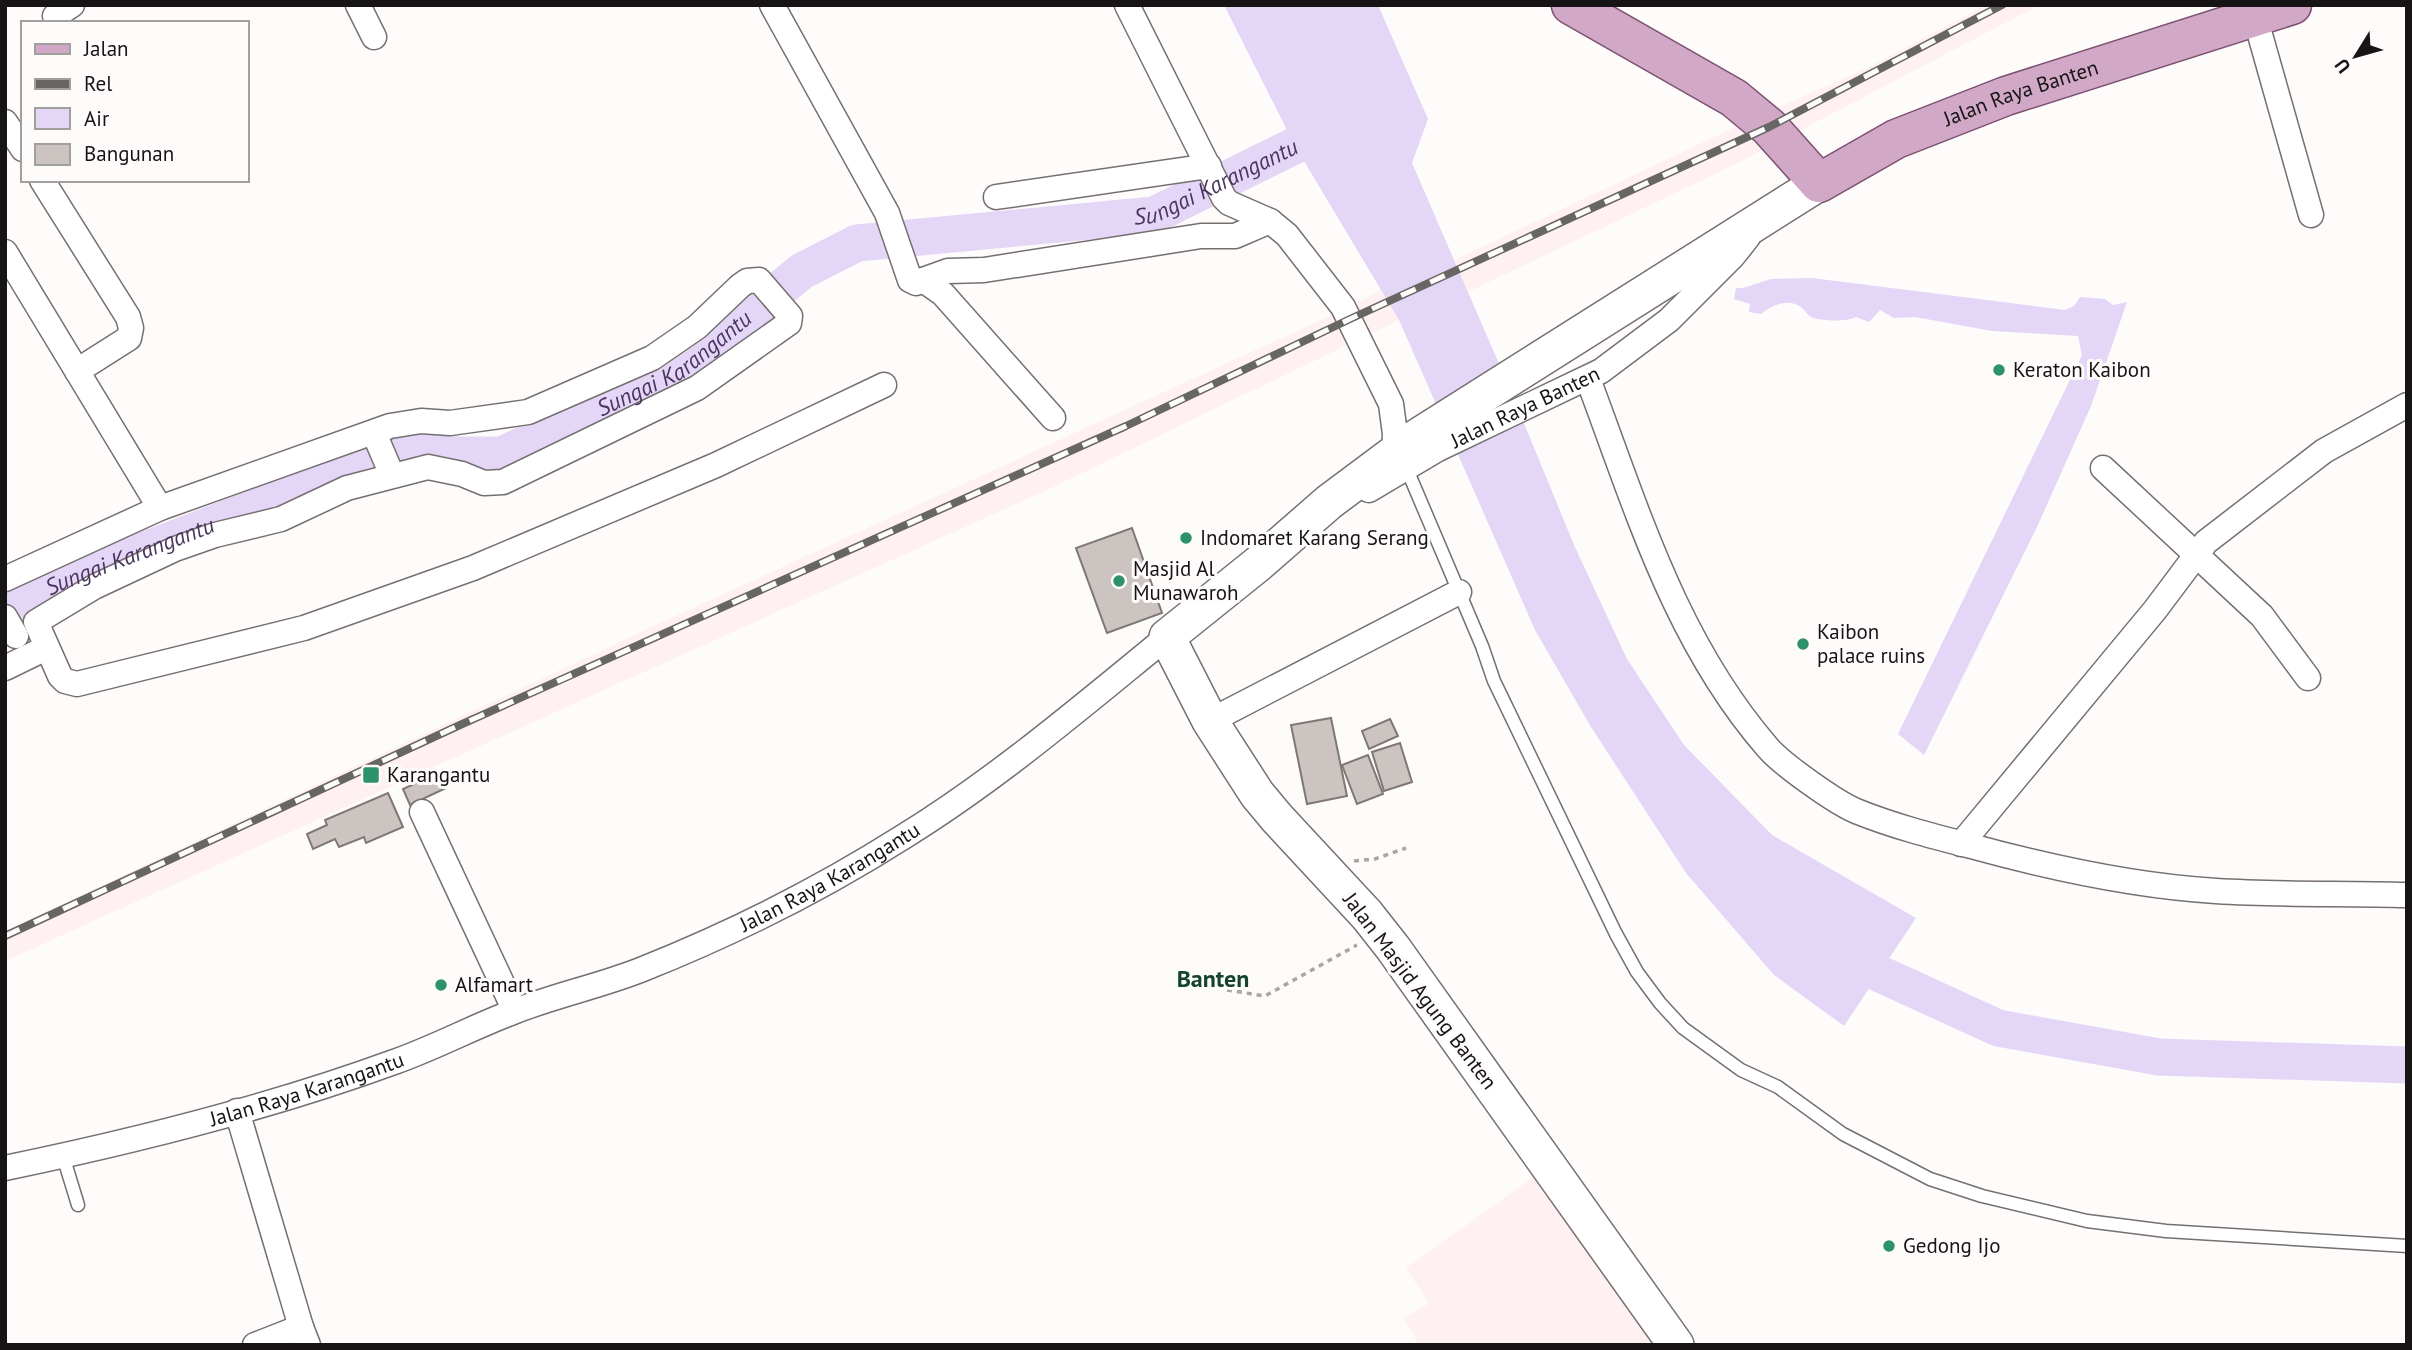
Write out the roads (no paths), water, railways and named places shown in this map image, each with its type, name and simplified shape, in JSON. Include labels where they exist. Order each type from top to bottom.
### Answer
[{"type":"main road","points":[[1571,5],[1734,98],[1769,127],[1819,183]]},
{"type":"main road","name":"Jalan Raya Banten","points":[[1536,361],[1765,216],[1896,139],[2006,96],[2292,5]]},
{"type":"main road","name":"Jalan Raya Karangantu","points":[[1167,638],[1329,502],[1434,439],[1536,361]]},
{"type":"main road","name":"Jalan Masjid Agung Banten","points":[[1167,638],[1210,721],[1257,794],[1380,932],[1676,1345]]},
{"type":"street","points":[[358,5],[374,37]]},
{"type":"street","points":[[772,5],[887,213],[914,272],[943,294],[1054,418]]},
{"type":"street","points":[[1127,5],[1224,198],[1229,203],[1270,221],[1287,235],[1350,319],[1391,404],[1400,460]]},
{"type":"street","points":[[2255,17],[2311,215]]},
{"type":"street","points":[[5,121],[21,146]]},
{"type":"street","points":[[996,197],[1210,169]]},
{"type":"street","points":[[43,182],[128,317],[131,328],[128,338],[77,370]]},
{"type":"street","name":"Jalan Raya Banten","points":[[1434,439],[1534,403],[1588,379],[1616,362],[1669,320],[1732,256],[1765,216]]},
{"type":"street","points":[[914,272],[985,270],[1202,236],[1235,236],[1270,221]]},
{"type":"street","points":[[5,252],[160,508]]},
{"type":"street","points":[[5,579],[160,508],[375,437],[407,422],[450,423],[527,412],[652,358],[697,327],[747,281],[759,280],[790,319],[787,327],[697,388],[512,480],[484,483],[462,474],[428,467],[390,471],[270,522],[195,541],[94,587],[36,622],[60,676],[65,681],[76,684],[304,628],[486,562],[716,465],[884,386]]},
{"type":"street","points":[[1588,379],[1673,602],[1709,667],[1770,750],[1799,775],[1854,810],[1961,844],[2104,878],[2216,891],[2407,895]]},
{"type":"street","points":[[1961,844],[2214,535],[2324,451],[2407,405]]},
{"type":"street","points":[[375,437],[390,471]]},
{"type":"street","points":[[2103,468],[2262,616],[2308,678]]},
{"type":"street","points":[[1210,721],[1458,592]]},
{"type":"street","name":"Jalan Raya Karangantu","points":[[5,1168],[63,1156],[237,1111],[337,1082],[397,1061],[515,1011],[641,970],[777,909],[903,838],[997,775],[1167,638]]},
{"type":"street","points":[[5,668],[46,648]]},
{"type":"street","points":[[422,812],[515,1011]]},
{"type":"street","points":[[237,1111],[305,1336],[255,1345]]},
{"type":"lane","points":[[1400,460],[1494,681],[1597,895],[1637,972],[1683,1028],[1741,1070],[1778,1087],[1843,1134],[1930,1179],[1982,1196],[2087,1221],[2166,1231],[2407,1246]]},
{"type":"lane","points":[[63,1156],[78,1205]]},
{"type":"water","points":[[1224,5],[1378,5],[1428,119],[1412,163],[1574,545],[1627,659],[1684,745],[1772,835],[1916,918],[1844,1026],[1774,975],[1686,873],[1591,727],[1535,630],[1399,320],[1295,146]]},
{"type":"water","points":[[1812,278],[2065,310],[2074,306],[2080,297],[2105,299],[2113,305],[2127,302],[2091,406],[2037,527],[1924,755],[1898,734],[2082,355],[2078,336],[1992,331],[1915,317],[1894,318],[1880,310],[1869,322],[1856,317],[1823,320],[1811,317],[1801,307],[1791,303],[1775,305],[1761,314],[1749,312],[1750,304],[1734,299],[1736,288],[1771,279]]},
{"type":"waterway","name":"Sungai Karangantu","points":[[5,610],[56,584],[406,450],[460,455],[502,455],[680,371],[802,271],[857,243],[1154,215],[1339,124]]},
{"type":"waterway","points":[[1837,943],[1878,973],[1998,1028],[2159,1057],[2407,1065]]},
{"type":"railway","points":[[5,936],[460,725],[1126,426],[1350,319],[1769,127],[2002,5]]},
{"type":"place","name":"Keraton Kaibon","points":[[1999,370]]},
{"type":"place","name":"Indomaret Karang Serang","points":[[1186,538]]},
{"type":"place","name":"Masjid Al Munawaroh","points":[[1119,581]]},
{"type":"place","name":"Kaibon palace ruins","points":[[1803,644]]},
{"type":"place","name":"Karangantu","points":[[371,775]]},
{"type":"place","name":"Alfamart","points":[[441,985]]},
{"type":"place","name":"Gedong Ijo","points":[[1889,1246]]},
{"type":"district","name":"Banten","points":[[1213,979]]}]
